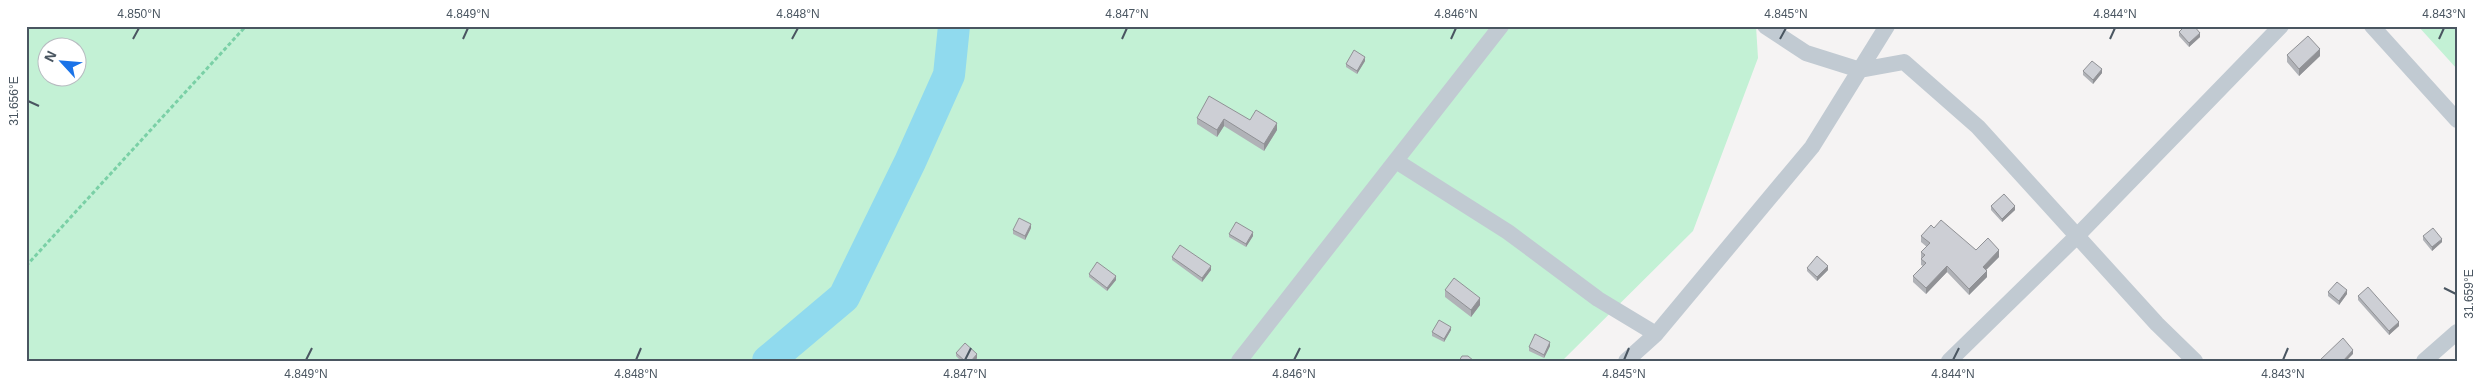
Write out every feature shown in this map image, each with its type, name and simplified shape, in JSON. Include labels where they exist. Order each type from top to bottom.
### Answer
[{"type":"street","points":[[1239,361],[1501,26]]},
{"type":"street","points":[[1765,26],[1806,53],[1860,70],[1904,62],[1978,127],[2076,237],[2157,324],[2195,361]]},
{"type":"street","points":[[1626,361],[1656,334],[1812,147],[1887,26]]},
{"type":"street","points":[[1949,361],[2076,237],[2281,26]]},
{"type":"street","points":[[2372,26],[2457,120]]},
{"type":"street","points":[[1396,161],[1508,232],[1598,299],[1656,334]]},
{"type":"street","points":[[2424,361],[2457,332]]},
{"type":"path","points":[[26,266],[246,26]]},
{"type":"green space","points":[[26,26],[1756,26],[1758,58],[1693,231],[1562,361],[26,361]]},
{"type":"green space","points":[[2418,26],[2457,26],[2457,69]]},
{"type":"building","points":[[2185,26],[2194,26],[2200,33],[2189,43],[2179,32]]},
{"type":"building","points":[[2308,36],[2320,49],[2299,69],[2287,55]]},
{"type":"building","points":[[1354,50],[1365,57],[1357,71],[1346,64]]},
{"type":"building","points":[[2092,61],[2102,69],[2093,80],[2083,71]]},
{"type":"building","points":[[1209,96],[1250,120],[1256,110],[1277,123],[1264,144],[1224,119],[1217,130],[1197,118]]},
{"type":"building","points":[[2004,194],[2015,206],[2002,219],[1991,206]]},
{"type":"building","points":[[1019,218],[1031,224],[1025,236],[1013,230]]},
{"type":"building","points":[[1941,220],[1976,250],[1988,238],[1999,250],[1983,267],[1987,271],[1969,289],[1947,266],[1926,288],[1913,276],[1926,263],[1921,259],[1925,255],[1921,252],[1930,243],[1921,236],[1931,225],[1934,228]]},
{"type":"building","points":[[1236,222],[1253,232],[1246,244],[1229,234]]},
{"type":"building","points":[[2433,228],[2442,239],[2432,247],[2423,236]]},
{"type":"building","points":[[1180,245],[1211,266],[1202,278],[1172,257]]},
{"type":"building","points":[[1817,256],[1828,266],[1817,277],[1807,268]]},
{"type":"building","points":[[1097,262],[1116,276],[1107,288],[1089,274]]},
{"type":"building","points":[[1454,278],[1480,298],[1471,310],[1445,290]]},
{"type":"building","points":[[2337,282],[2347,290],[2339,301],[2328,292]]},
{"type":"building","points":[[2368,287],[2399,322],[2389,331],[2358,296]]},
{"type":"building","points":[[1439,320],[1451,327],[1444,339],[1432,332]]},
{"type":"building","points":[[1535,334],[1550,342],[1544,355],[1529,347]]},
{"type":"building","points":[[2343,338],[2353,350],[2343,361],[2319,361]]},
{"type":"building","points":[[965,343],[977,354],[971,361],[965,361],[956,353]]},
{"type":"building","points":[[1462,356],[1468,356],[1474,361],[1459,361]]},
{"type":"waterway","points":[[768,361],[844,297],[910,162],[949,75],[954,26]]}]
